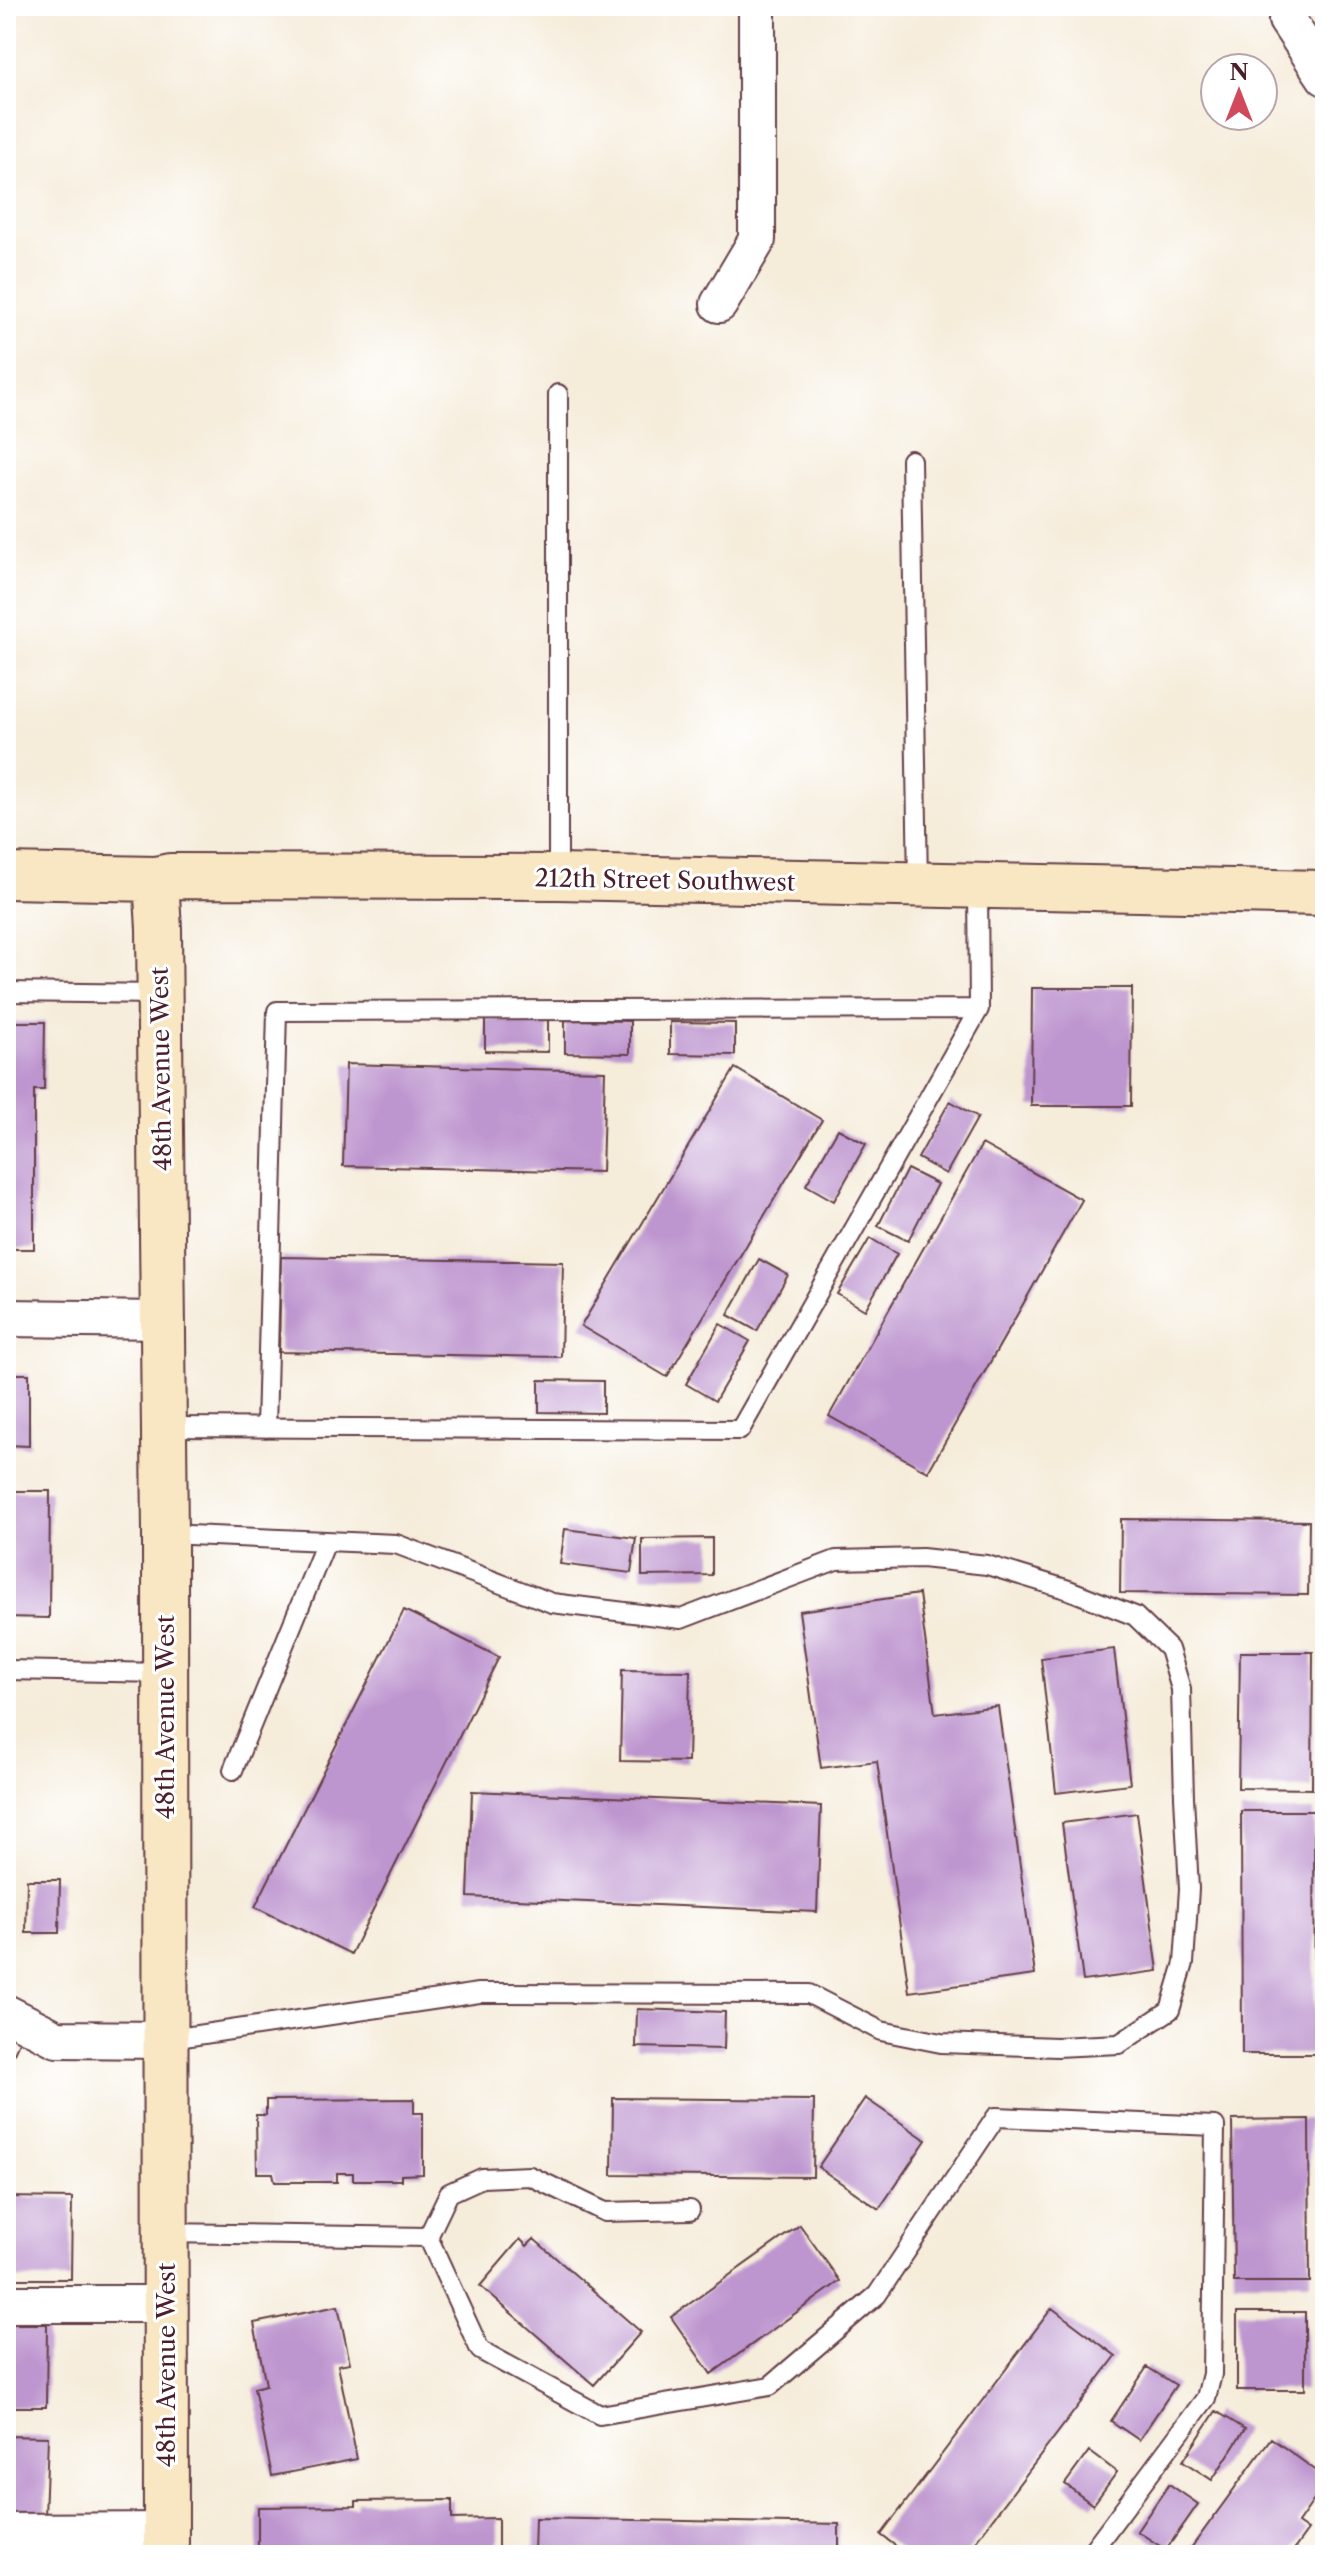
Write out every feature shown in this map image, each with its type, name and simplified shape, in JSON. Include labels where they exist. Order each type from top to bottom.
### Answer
[{"type":"main road","name":"212th Street Southwest","points":[[6,876],[156,879],[170,876],[558,877],[1325,893]]},
{"type":"main road","name":"48th Avenue West","points":[[156,879],[160,994],[165,1534],[166,2543]]},
{"type":"street","points":[[719,304],[757,240],[757,6]]},
{"type":"street","points":[[1289,13],[1325,77]]},
{"type":"street","points":[[6,1318],[163,1320]]},
{"type":"street","points":[[6,2013],[57,2039],[164,2040]]},
{"type":"street","points":[[6,2304],[165,2304]]},
{"type":"street","points":[[6,2532],[166,2543]]},
{"type":"lane","points":[[558,394],[558,877]]},
{"type":"lane","points":[[911,460],[918,885]]},
{"type":"lane","points":[[164,1427],[740,1430],[979,1009],[978,886]]},
{"type":"lane","points":[[6,992],[160,994]]},
{"type":"lane","points":[[266,1428],[277,1011],[979,1009]]},
{"type":"lane","points":[[164,2040],[479,1993],[809,1994],[881,2031],[941,2043],[1057,2047],[1119,2044],[1170,2010],[1184,1963],[1189,1889],[1181,1689],[1169,1649],[1135,1616],[1069,1590],[987,1565],[922,1558],[836,1560],[681,1619],[552,1603],[396,1544],[165,1534]]},
{"type":"lane","points":[[233,1770],[326,1542]]},
{"type":"lane","points":[[6,1670],[164,1673]]},
{"type":"lane","points":[[428,2237],[480,2350],[600,2415],[770,2386],[877,2295],[996,2117],[1215,2126],[1212,2374],[1206,2398],[1089,2555]]},
{"type":"lane","points":[[428,2237],[449,2193],[482,2178],[530,2176],[605,2212],[690,2210]]},
{"type":"lane","points":[[165,2233],[428,2237]]},
{"type":"building","points":[[1032,988],[1132,988],[1131,1106],[1031,1106]]},
{"type":"building","points":[[485,1019],[548,1020],[548,1052],[485,1051]]},
{"type":"building","points":[[565,1020],[630,1021],[630,1054],[565,1053]]},
{"type":"building","points":[[6,1022],[45,1022],[44,1090],[34,1090],[34,1249],[6,1249]]},
{"type":"building","points":[[670,1022],[735,1023],[735,1055],[670,1054]]},
{"type":"building","points":[[346,1064],[605,1071],[602,1172],[343,1166]]},
{"type":"building","points":[[735,1068],[822,1120],[667,1377],[581,1326]]},
{"type":"building","points":[[950,1101],[978,1117],[946,1174],[918,1158]]},
{"type":"building","points":[[838,1129],[866,1144],[834,1201],[806,1185]]},
{"type":"building","points":[[982,1144],[1082,1200],[928,1472],[829,1416]]},
{"type":"building","points":[[907,1169],[937,1184],[908,1241],[878,1226]]},
{"type":"building","points":[[870,1238],[897,1254],[865,1310],[837,1294]]},
{"type":"building","points":[[281,1257],[563,1262],[561,1357],[279,1352]]},
{"type":"building","points":[[759,1259],[788,1275],[757,1331],[728,1315]]},
{"type":"building","points":[[720,1324],[750,1341],[715,1401],[686,1384]]},
{"type":"building","points":[[6,1374],[29,1374],[29,1446],[6,1445]]},
{"type":"building","points":[[539,1380],[603,1381],[603,1413],[539,1412]]},
{"type":"building","points":[[6,1491],[50,1491],[49,1618],[6,1617]]},
{"type":"building","points":[[1121,1519],[1309,1521],[1308,1595],[1120,1593]]},
{"type":"building","points":[[565,1529],[636,1538],[631,1573],[560,1564]]},
{"type":"building","points":[[712,1538],[712,1575],[642,1576],[642,1539]]},
{"type":"building","points":[[919,1594],[935,1714],[998,1706],[1035,1975],[909,1992],[877,1761],[821,1768],[799,1611]]},
{"type":"building","points":[[404,1610],[499,1657],[351,1954],[255,1907]]},
{"type":"building","points":[[1114,1649],[1130,1784],[1056,1793],[1041,1658]]},
{"type":"building","points":[[1240,1652],[1313,1652],[1312,1789],[1238,1788]]},
{"type":"building","points":[[622,1670],[690,1671],[688,1762],[620,1761]]},
{"type":"building","points":[[472,1791],[821,1806],[817,1912],[468,1897]]},
{"type":"building","points":[[1241,1811],[1314,1811],[1315,2054],[1242,2054]]},
{"type":"building","points":[[1137,1813],[1158,1971],[1083,1981],[1062,1823]]},
{"type":"building","points":[[27,1880],[60,1880],[59,1933],[26,1933]]},
{"type":"building","points":[[637,2009],[725,2012],[724,2049],[636,2047]]},
{"type":"building","points":[[6,2033],[20,2040],[6,2070]]},
{"type":"building","points":[[613,2098],[814,2100],[813,2177],[612,2175]]},
{"type":"building","points":[[865,2098],[926,2140],[879,2209],[818,2167]]},
{"type":"building","points":[[414,2099],[414,2113],[423,2113],[423,2174],[401,2175],[401,2180],[353,2180],[353,2173],[337,2173],[337,2182],[275,2182],[273,2173],[257,2173],[256,2115],[266,2115],[266,2100]]},
{"type":"building","points":[[1309,2119],[1310,2282],[1234,2282],[1232,2120]]},
{"type":"building","points":[[6,2197],[72,2198],[71,2279],[6,2279]]},
{"type":"building","points":[[800,2225],[840,2281],[711,2374],[671,2317]]},
{"type":"building","points":[[520,2239],[527,2246],[534,2239],[641,2332],[594,2385],[480,2286]]},
{"type":"building","points":[[338,2306],[350,2363],[338,2365],[357,2459],[272,2476],[254,2388],[266,2385],[254,2323]]},
{"type":"building","points":[[1052,2308],[1116,2356],[965,2555],[908,2555],[881,2535]]},
{"type":"building","points":[[1237,2312],[1305,2312],[1305,2390],[1237,2390]]},
{"type":"building","points":[[6,2324],[47,2324],[46,2407],[6,2407]]},
{"type":"building","points":[[1147,2367],[1176,2385],[1139,2440],[1111,2421]]},
{"type":"building","points":[[1216,2411],[1245,2429],[1212,2480],[1183,2461]]},
{"type":"building","points":[[6,2436],[48,2437],[45,2517],[6,2516]]},
{"type":"building","points":[[1271,2438],[1325,2477],[1325,2484],[1298,2523],[1308,2530],[1290,2555],[1186,2555]]},
{"type":"building","points":[[1089,2451],[1117,2472],[1093,2505],[1065,2484]]},
{"type":"building","points":[[1169,2484],[1198,2504],[1166,2550],[1137,2531]]},
{"type":"building","points":[[452,2500],[452,2519],[498,2518],[498,2555],[258,2555],[258,2507],[356,2506],[356,2501]]},
{"type":"building","points":[[535,2518],[839,2524],[839,2555],[534,2555]]}]
